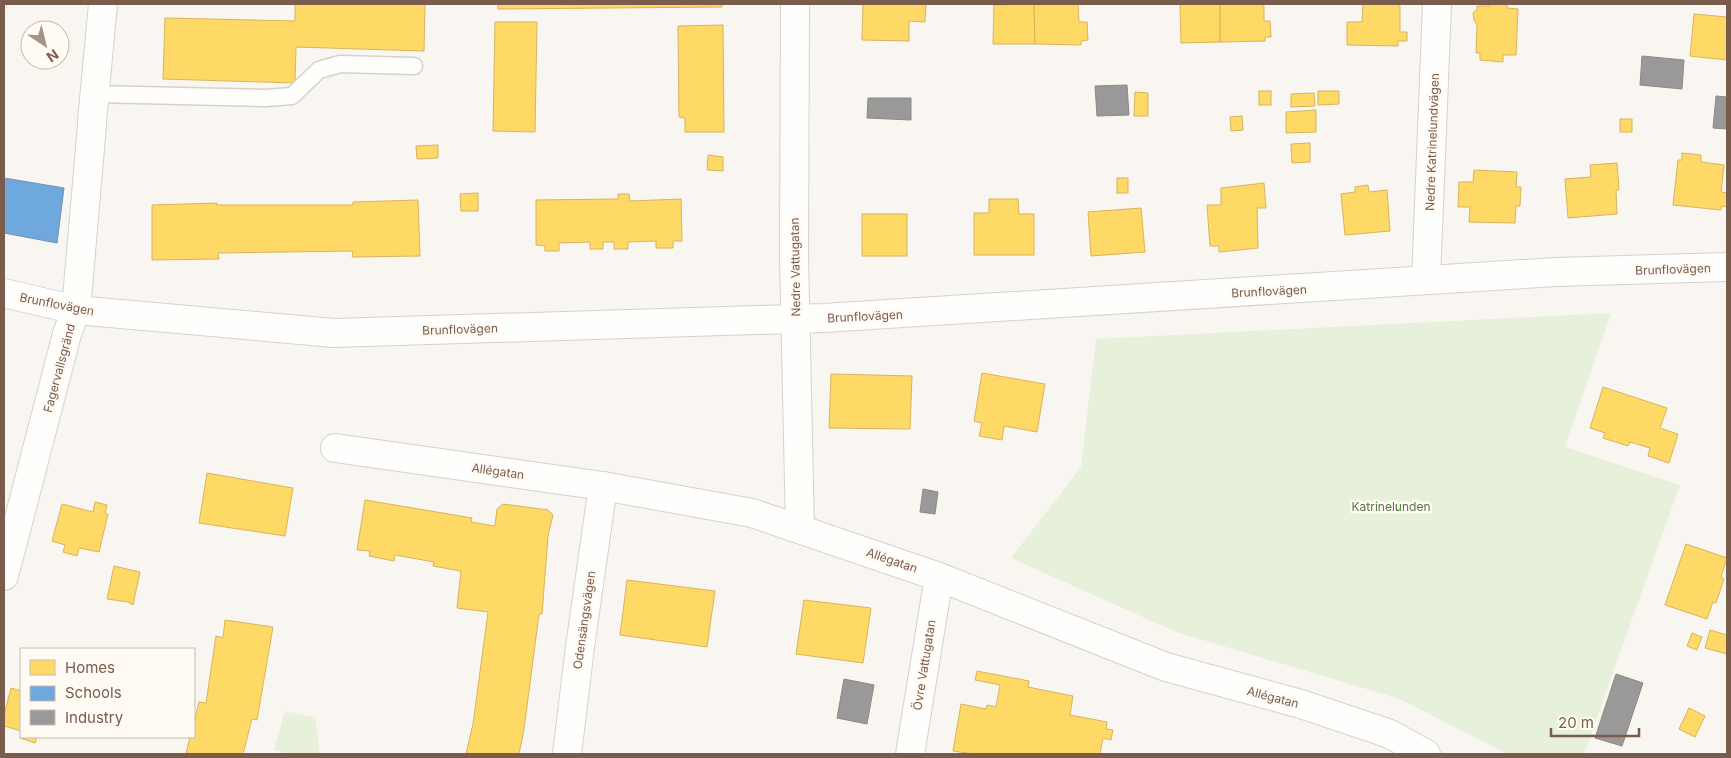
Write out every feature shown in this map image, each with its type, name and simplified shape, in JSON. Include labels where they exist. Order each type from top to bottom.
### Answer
[{"type":"street","name":"Fagervallsgränd","points":[[4,576],[67,334],[76,310],[103,4]]},
{"type":"street","name":"Nedre Vattugatan","points":[[795,4],[794,256],[800,529]]},
{"type":"street","name":"Nedre Katrinelundvägen","points":[[1426,280],[1437,4]]},
{"type":"street","name":"Brunflovägen","points":[[4,293],[76,310],[334,333],[796,319],[1325,288],[1556,272],[1727,267]]},
{"type":"street","name":"Allégatan","points":[[335,448],[602,486],[752,512],[939,576],[1166,667],[1301,704],[1387,744],[1426,754]]},
{"type":"street","name":"Odensängsvägen","points":[[567,754],[602,486]]},
{"type":"street","name":"Övre Vattugatan","points":[[910,754],[939,576]]},
{"type":"lane","points":[[95,94],[265,98],[292,96],[319,70],[340,64],[414,66]]},
{"type":"green space","name":"Katrinelunden","points":[[1611,313],[1565,447],[1680,485],[1584,754],[1507,754],[1400,699],[1176,632],[1011,558],[1081,467],[1096,339]]},
{"type":"green space","points":[[285,711],[315,717],[320,754],[287,754],[274,750]]},
{"type":"building: Homes","points":[[295,4],[425,4],[424,51],[296,47],[295,83],[163,79],[165,18],[295,21]]},
{"type":"building: Homes","points":[[498,4],[722,4],[722,7],[498,9]]},
{"type":"building: Homes","points":[[863,4],[926,4],[925,22],[909,21],[909,41],[862,40]]},
{"type":"building: Homes","points":[[1034,4],[1035,44],[993,44],[994,5]]},
{"type":"building: Homes","points":[[1034,4],[1078,4],[1079,22],[1087,22],[1088,40],[1081,41],[1081,45],[1035,44]]},
{"type":"building: Homes","points":[[1180,4],[1220,4],[1220,42],[1181,43]]},
{"type":"building: Homes","points":[[1220,4],[1264,4],[1264,21],[1270,21],[1271,37],[1265,37],[1265,41],[1220,42]]},
{"type":"building: Homes","points":[[1363,4],[1400,4],[1400,32],[1407,32],[1407,41],[1398,41],[1398,46],[1347,45],[1347,22],[1362,22]]},
{"type":"building: Homes","points":[[1489,4],[1507,4],[1507,8],[1518,9],[1516,55],[1503,55],[1503,62],[1480,60],[1480,53],[1476,53],[1477,25],[1473,13],[1477,6],[1489,6]]},
{"type":"building: Homes","points":[[1694,14],[1727,17],[1727,60],[1690,56]]},
{"type":"building: Homes","points":[[495,22],[537,22],[535,132],[493,131]]},
{"type":"building: Homes","points":[[723,25],[724,132],[685,132],[685,118],[679,117],[678,26]]},
{"type":"building: Homes","points":[[1259,91],[1271,91],[1271,105],[1259,105]]},
{"type":"building: Homes","points":[[1318,91],[1339,91],[1339,104],[1318,105]]},
{"type":"building: Homes","points":[[1135,92],[1148,93],[1148,116],[1134,116]]},
{"type":"building: Homes","points":[[1314,93],[1315,106],[1291,107],[1291,94]]},
{"type":"building: Homes","points":[[1316,110],[1316,132],[1286,133],[1286,112]]},
{"type":"building: Homes","points":[[1242,116],[1243,130],[1231,131],[1230,117]]},
{"type":"building: Homes","points":[[1620,119],[1632,119],[1632,132],[1620,132]]},
{"type":"building: Homes","points":[[1310,143],[1310,162],[1292,163],[1291,144]]},
{"type":"building: Homes","points":[[438,145],[438,158],[417,159],[416,146]]},
{"type":"building: Homes","points":[[1682,153],[1701,155],[1701,162],[1724,165],[1721,192],[1727,193],[1727,207],[1721,206],[1721,210],[1673,205],[1678,160],[1682,160]]},
{"type":"building: Homes","points":[[708,155],[723,157],[723,171],[707,170]]},
{"type":"building: Homes","points":[[1617,163],[1619,190],[1616,190],[1617,214],[1568,218],[1565,179],[1591,177],[1590,165]]},
{"type":"building: Homes","points":[[1474,170],[1517,172],[1516,187],[1521,187],[1520,206],[1516,206],[1515,223],[1469,222],[1470,207],[1458,207],[1459,182],[1473,182]]},
{"type":"building: Homes","points":[[1117,178],[1128,178],[1128,193],[1117,193]]},
{"type":"building: Homes","points":[[1264,183],[1266,208],[1257,208],[1258,248],[1219,252],[1219,246],[1210,246],[1207,205],[1221,205],[1221,188]]},
{"type":"building: Homes","points":[[1368,185],[1369,192],[1387,190],[1390,231],[1345,235],[1341,194],[1355,192],[1355,187]]},
{"type":"building: Homes","points":[[478,193],[478,211],[461,211],[460,194]]},
{"type":"building: Homes","points":[[618,194],[629,194],[630,201],[681,199],[682,241],[673,241],[673,248],[656,248],[656,241],[628,242],[628,249],[614,249],[614,242],[603,242],[603,249],[590,249],[590,242],[559,243],[559,251],[545,251],[545,246],[536,245],[536,200],[618,199]]},
{"type":"building: Homes","points":[[989,199],[1018,199],[1019,214],[1034,214],[1034,255],[974,255],[974,213],[989,213]]},
{"type":"building: Homes","points":[[418,200],[420,256],[352,257],[353,251],[218,253],[219,259],[152,260],[152,205],[217,203],[216,205],[353,205],[353,202]]},
{"type":"building: Homes","points":[[1141,208],[1145,252],[1091,256],[1088,212]]},
{"type":"building: Homes","points":[[862,214],[907,214],[907,256],[862,256]]},
{"type":"building: Homes","points":[[982,373],[1045,384],[1037,432],[1004,426],[1002,440],[979,436],[982,423],[974,421]]},
{"type":"building: Homes","points":[[831,374],[912,376],[910,429],[829,428]]},
{"type":"building: Homes","points":[[1603,387],[1667,408],[1660,428],[1678,434],[1669,463],[1648,456],[1650,448],[1630,442],[1628,446],[1603,438],[1605,433],[1590,428]]},
{"type":"building: Homes","points":[[207,473],[293,488],[285,536],[199,523]]},
{"type":"building: Homes","points":[[365,500],[472,518],[471,522],[495,526],[497,509],[503,504],[548,510],[553,515],[548,536],[542,614],[539,614],[519,754],[466,754],[473,724],[488,612],[457,608],[461,571],[433,566],[434,562],[395,555],[394,561],[369,556],[370,551],[357,550]]},
{"type":"building: Homes","points":[[95,502],[107,505],[105,514],[108,514],[99,552],[79,548],[77,556],[63,552],[65,545],[52,541],[62,504],[93,512]]},
{"type":"building: Homes","points":[[1686,544],[1727,558],[1721,577],[1724,579],[1716,603],[1713,602],[1707,619],[1665,605]]},
{"type":"building: Homes","points":[[114,566],[140,572],[133,605],[128,602],[107,599]]},
{"type":"building: Homes","points":[[627,580],[715,591],[707,647],[620,635]]},
{"type":"building: Homes","points":[[804,600],[871,608],[863,663],[796,654]]},
{"type":"building: Homes","points":[[225,620],[273,627],[257,720],[252,719],[243,754],[186,754],[190,738],[195,738],[195,719],[199,702],[206,703],[216,636],[223,638]]},
{"type":"building: Homes","points":[[1710,630],[1727,635],[1727,654],[1705,648]]},
{"type":"building: Homes","points":[[1692,633],[1702,637],[1697,650],[1687,646]]},
{"type":"building: Homes","points":[[977,671],[1029,681],[1028,687],[1073,696],[1070,715],[1107,722],[1106,729],[1113,730],[1111,740],[1103,738],[1100,754],[973,754],[953,751],[961,704],[986,709],[987,705],[996,707],[1000,685],[975,680]]},
{"type":"building: Homes","points":[[11,688],[20,691],[20,731],[4,726],[4,715]]},
{"type":"building: Homes","points":[[1689,708],[1705,716],[1695,737],[1679,729]]},
{"type":"building: Homes","points":[[20,738],[37,738],[35,743]]},
{"type":"building: Schools","points":[[4,178],[64,188],[57,243],[4,233]]},
{"type":"building: Industry","points":[[1642,56],[1684,60],[1682,89],[1640,85]]},
{"type":"building: Industry","points":[[1127,85],[1129,115],[1097,116],[1095,86]]},
{"type":"building: Industry","points":[[1716,96],[1727,97],[1727,129],[1713,128]]},
{"type":"building: Industry","points":[[868,98],[911,98],[911,120],[867,118]]},
{"type":"building: Industry","points":[[923,489],[938,492],[935,514],[920,512]]},
{"type":"building: Industry","points":[[1616,674],[1643,683],[1622,746],[1595,738]]},
{"type":"building: Industry","points":[[844,679],[874,685],[867,724],[837,718]]}]
